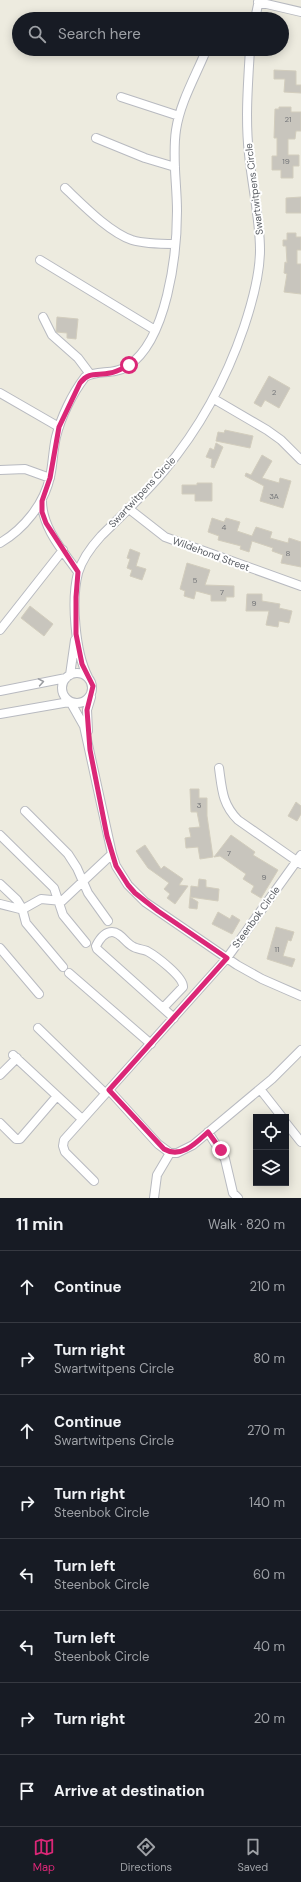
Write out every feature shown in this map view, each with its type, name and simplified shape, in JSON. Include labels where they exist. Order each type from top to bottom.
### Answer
[{"type":"street","points":[[257,12],[259,1],[301,12]]},
{"type":"street","points":[[0,543],[10,537],[33,514],[42,501],[50,478],[59,427],[80,383],[90,374],[108,374],[129,365],[152,340],[166,298],[175,244],[177,212],[175,141],[179,116],[204,56]]},
{"type":"street","name":"Swartwitpens Circle","points":[[88,677],[80,658],[76,634],[78,572],[93,546],[172,462],[190,438],[214,399],[227,370],[241,335],[254,294],[259,265],[259,227],[247,130],[247,95],[250,56]]},
{"type":"street","points":[[121,97],[179,116]]},
{"type":"street","points":[[96,138],[145,158],[175,167]]},
{"type":"street","points":[[65,188],[101,220],[131,239],[150,243],[175,244]]},
{"type":"street","points":[[40,260],[155,330]]},
{"type":"street","points":[[43,317],[52,335],[78,358],[90,374]]},
{"type":"street","points":[[0,393],[59,427]]},
{"type":"street","points":[[214,399],[281,440],[301,460]]},
{"type":"street","points":[[0,470],[25,469],[50,478]]},
{"type":"street","points":[[42,501],[42,512],[46,523],[78,572]]},
{"type":"street","name":"Wildehond Street","points":[[128,508],[165,537],[301,586]]},
{"type":"street","points":[[0,630],[63,550]]},
{"type":"street","name":"Swartwitpens Circle","points":[[68,676],[76,634]]},
{"type":"street","points":[[0,690],[79,673],[88,677],[93,686],[87,710],[90,750]]},
{"type":"street","points":[[68,676],[62,689],[64,696],[70,702],[84,726],[112,854],[122,876],[135,893],[158,911],[227,958],[262,979],[301,996]]},
{"type":"street","points":[[0,714],[70,702],[80,704],[91,695]]},
{"type":"street","points":[[219,768],[222,791],[229,811],[238,820],[298,863]]},
{"type":"street","points":[[25,811],[68,854],[77,868],[88,893],[108,921]]},
{"type":"street","points":[[0,835],[54,888],[63,915],[86,943]]},
{"type":"street","points":[[0,904],[22,908],[41,899],[62,900],[112,854]]},
{"type":"street","name":"Steenbok Circle","points":[[94,1181],[70,1157],[63,1146],[67,1135],[151,1044],[227,958],[298,863],[301,854]]},
{"type":"street","points":[[0,884],[17,900],[22,908],[26,923],[66,970],[151,1044]]},
{"type":"street","points":[[163,1008],[183,987],[181,979],[146,951],[132,946],[118,934],[113,932],[107,933],[98,941],[96,946],[97,949],[174,1018]]},
{"type":"street","points":[[0,948],[39,994]]},
{"type":"street","points":[[38,1028],[107,1091],[158,1144],[170,1152],[177,1153],[185,1150],[260,1089],[301,1050]]},
{"type":"street","points":[[0,1075],[15,1057],[82,1119]]},
{"type":"street","points":[[260,1089],[280,1114]]},
{"type":"street","points":[[0,1123],[16,1139],[20,1139],[57,1096]]},
{"type":"street","points":[[289,1126],[301,1142]]},
{"type":"street","points":[[208,1132],[225,1159],[233,1194],[238,1198]]},
{"type":"street","points":[[154,1198],[157,1175],[170,1152]]},
{"type":"building","points":[[274,70],[296,71],[296,85],[301,85],[301,93],[284,92],[285,79],[274,79]]},
{"type":"building","points":[[279,107],[291,107],[291,112],[301,112],[301,131],[296,131],[295,139],[288,139],[288,155],[299,155],[299,166],[293,166],[293,178],[281,178],[281,170],[272,170],[272,156],[277,156],[277,138],[274,138],[275,109],[279,109]]},
{"type":"building","points":[[301,197],[301,213],[286,213],[286,198]]},
{"type":"building","points":[[287,233],[296,233],[296,237],[301,237],[301,250],[297,250],[297,264],[301,264],[301,294],[284,292],[287,274],[284,273],[285,262],[287,263],[286,246],[283,246],[283,240],[287,240]]},
{"type":"building","points":[[57,317],[78,319],[76,339],[67,338],[67,333],[56,332]]},
{"type":"building","points":[[269,376],[290,388],[279,408],[265,400],[261,407],[254,403]]},
{"type":"building","points":[[225,430],[253,436],[250,448],[216,441],[218,432],[224,433]]},
{"type":"building","points":[[216,443],[223,447],[214,468],[211,467],[212,459],[206,457],[210,448],[214,450]]},
{"type":"building","points":[[262,455],[272,461],[262,478],[279,483],[280,478],[291,481],[283,508],[260,501],[264,486],[245,476],[246,473],[251,475]]},
{"type":"building","points":[[197,483],[212,483],[212,501],[195,501],[195,494],[182,494],[182,485],[197,485]]},
{"type":"building","points":[[212,518],[224,522],[226,518],[240,522],[237,531],[252,536],[256,527],[272,532],[270,538],[288,543],[289,538],[301,542],[301,567],[281,563],[283,555],[272,551],[273,548],[252,541],[249,552],[240,549],[241,546],[218,540],[219,536],[208,532]]},
{"type":"building","points":[[130,549],[140,553],[136,566],[146,569],[142,580],[130,576],[132,570],[127,568],[130,559],[127,558]]},
{"type":"building","points":[[187,563],[210,570],[205,585],[234,586],[234,597],[226,597],[226,601],[211,601],[211,595],[196,591],[194,599],[184,596],[185,591],[180,589]]},
{"type":"building","points":[[247,594],[262,594],[262,601],[280,604],[279,608],[292,611],[289,623],[279,621],[278,627],[266,625],[269,611],[246,611]]},
{"type":"building","points":[[30,606],[53,624],[44,636],[21,618]]},
{"type":"building","points":[[190,789],[199,789],[199,798],[207,798],[207,816],[213,857],[200,859],[198,847],[186,848],[185,838],[191,837],[189,828],[200,827],[197,812],[191,812]]},
{"type":"building","points":[[296,802],[301,806],[301,814],[297,821],[288,816]]},
{"type":"building","points":[[231,835],[255,852],[253,855],[278,870],[261,898],[251,892],[254,886],[243,879],[246,874],[220,856],[214,857]]},
{"type":"building","points":[[145,845],[161,869],[164,866],[183,879],[179,885],[188,886],[175,904],[167,898],[170,894],[164,889],[169,883],[148,868],[136,851]]},
{"type":"building","points":[[199,879],[206,880],[206,887],[219,889],[218,901],[190,897],[191,886],[198,887]]},
{"type":"building","points":[[190,897],[198,902],[197,909],[189,908]]},
{"type":"building","points":[[218,912],[230,919],[232,915],[240,920],[232,934],[212,924]]},
{"type":"building","points":[[276,927],[294,932],[291,941],[288,940],[283,956],[295,959],[292,967],[267,959]]},
{"type":"route","points":[[129,365],[119,371],[108,374],[90,374],[80,383],[59,427],[55,440],[50,478],[42,501],[42,512],[46,523],[78,572],[76,584],[76,634],[80,658],[93,686],[87,706],[87,725],[90,750],[107,836],[116,866],[135,893],[158,911],[227,958],[109,1090],[164,1149],[177,1153],[185,1150],[208,1132],[221,1150]]}]
